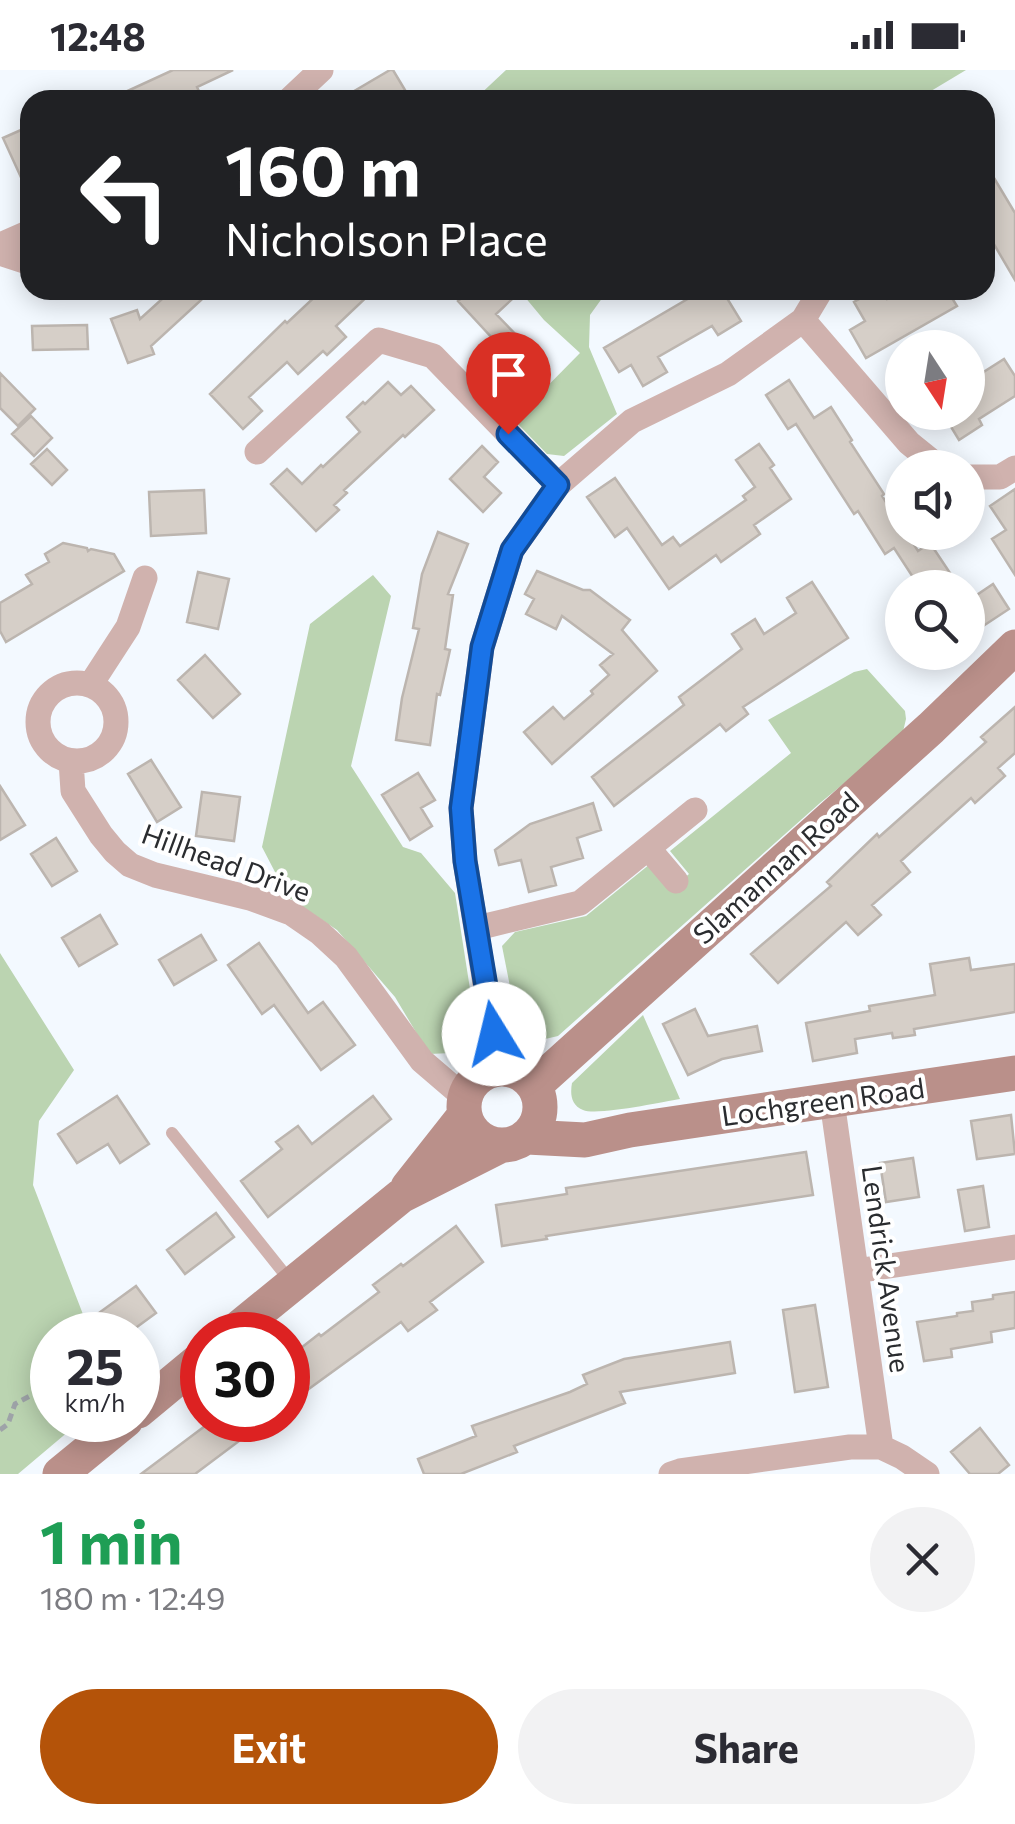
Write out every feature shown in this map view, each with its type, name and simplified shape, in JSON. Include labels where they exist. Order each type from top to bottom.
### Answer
[{"type":"main road","name":"Slamannan Road","points":[[258,1312],[401,1196],[525,1118],[1015,647]]},
{"type":"main road","name":"Slamannan Road","points":[[401,1196],[464,1107],[469,1086],[487,1071],[499,1069]]},
{"type":"main road","points":[[464,1107],[469,1128],[488,1144],[525,1118],[519,1072],[499,1069]]},
{"type":"main road","name":"Lochgreen Road","points":[[525,1118],[577,1119],[630,1130],[1015,1073]]},
{"type":"main road","points":[[160,1393],[180,1376]]},
{"type":"main road","points":[[60,1474],[99,1442]]},
{"type":"street","points":[[299,90],[321,70]]},
{"type":"street","points":[[499,1069],[465,861],[461,808],[482,647],[512,550],[558,485],[632,421],[728,374],[802,320],[815,300]]},
{"type":"street","points":[[802,320],[917,450]]},
{"type":"street","points":[[257,452],[379,340],[433,356],[558,485]]},
{"type":"street","points":[[985,477],[1000,477],[1015,468]]},
{"type":"street","points":[[91,684],[128,627],[145,578]]},
{"type":"street","points":[[69,682],[91,684],[109,698],[117,720],[111,742],[94,758],[71,761],[51,752],[39,734],[38,712],[50,693],[69,682]]},
{"type":"street","name":"Hillhead Drive","points":[[71,761],[73,790],[115,852],[130,865],[156,875],[250,898],[290,913],[320,933],[346,957],[422,1061],[464,1107]]},
{"type":"street","points":[[477,928],[580,902],[695,810]]},
{"type":"street","points":[[648,848],[676,881]]},
{"type":"street","name":"Lendrick Avenue","points":[[832,1100],[880,1447]]},
{"type":"street","points":[[856,1271],[1015,1247]]},
{"type":"street","points":[[677,1473],[850,1446],[880,1447],[927,1474]]},
{"type":"lane","points":[[172,1133],[292,1284]]},
{"type":"path","points":[[0,1430],[8,1424],[15,1404],[30,1396]]},
{"type":"green space","points":[[506,70],[966,70],[933,90],[485,90]]},
{"type":"green space","points":[[527,300],[601,300],[590,315],[589,347],[617,414],[564,456],[547,454],[514,420],[580,353]]},
{"type":"green space","points":[[373,575],[391,596],[351,766],[403,847],[421,853],[455,893],[475,1021],[470,1041],[452,1053],[429,1054],[395,997],[337,930],[288,897],[262,847],[310,624]]},
{"type":"green space","points":[[867,669],[905,711],[902,736],[820,803],[558,1036],[526,1039],[518,1027],[502,946],[515,932],[586,916],[650,864],[671,889],[689,874],[670,851],[791,753],[768,720],[854,672]]},
{"type":"green space","points":[[0,953],[74,1070],[39,1121],[33,1185],[82,1312],[30,1312],[30,1442],[56,1442],[18,1474],[0,1474]]},
{"type":"green space","points":[[643,1015],[680,1099],[602,1111],[579,1108],[572,1099],[572,1083]]},
{"type":"building","points":[[173,70],[233,70],[197,87],[198,90],[130,90]]},
{"type":"building","points":[[393,70],[405,90],[356,90]]},
{"type":"building","points":[[20,130],[20,175],[3,138]]},
{"type":"building","points":[[995,180],[1015,213],[1015,280],[995,246]]},
{"type":"building","points":[[161,300],[201,300],[151,346],[154,354],[128,363],[111,319],[137,310],[140,319]]},
{"type":"building","points":[[311,300],[363,300],[336,326],[346,337],[327,355],[323,351],[298,374],[287,362],[249,397],[262,411],[243,429],[210,394]]},
{"type":"building","points":[[511,300],[496,314],[549,369],[526,391],[514,378],[500,391],[483,372],[505,352],[458,301]]},
{"type":"building","points":[[686,300],[728,300],[741,321],[718,335],[712,326],[658,357],[667,372],[643,386],[631,365],[619,372],[604,348]]},
{"type":"building","points":[[858,300],[953,300],[957,306],[915,330],[885,330],[885,347],[866,358],[850,330],[865,321],[854,302]]},
{"type":"building","points":[[87,325],[88,349],[33,350],[32,326]]},
{"type":"building","points":[[1004,359],[1015,376],[1015,396],[985,415],[985,371]]},
{"type":"building","points":[[0,373],[35,409],[18,426],[0,408]]},
{"type":"building","points":[[789,380],[814,418],[831,407],[884,494],[885,550],[891,550],[885,554],[796,424],[788,429],[766,395]]},
{"type":"building","points":[[388,382],[401,395],[411,386],[434,410],[344,490],[347,493],[334,505],[339,510],[316,531],[271,484],[287,469],[302,484],[323,467],[360,432],[347,417]]},
{"type":"building","points":[[31,416],[52,438],[34,456],[12,434]]},
{"type":"building","points":[[953,430],[974,430],[959,440]]},
{"type":"building","points":[[759,444],[791,499],[754,525],[760,534],[721,562],[716,555],[669,589],[627,528],[615,537],[587,497],[615,478],[662,545],[673,537],[680,546],[746,500],[743,496],[755,487],[736,460]]},
{"type":"building","points":[[482,446],[498,462],[484,477],[501,493],[483,512],[450,479]]},
{"type":"building","points":[[47,449],[67,470],[52,485],[31,464]]},
{"type":"building","points":[[1015,489],[1015,575],[992,539],[1006,530],[990,506]]},
{"type":"building","points":[[204,490],[206,533],[151,536],[149,492]]},
{"type":"building","points":[[438,532],[468,544],[448,594],[453,595],[445,649],[450,650],[440,695],[437,694],[430,745],[396,740],[419,629],[413,628],[422,574]]},
{"type":"building","points":[[63,543],[114,554],[124,571],[6,642],[0,631],[0,603],[32,584],[26,575],[49,562],[45,554]]},
{"type":"building","points":[[895,550],[935,550],[948,570],[908,570]]},
{"type":"building","points":[[537,571],[590,590],[630,620],[622,630],[657,671],[552,764],[524,732],[553,707],[564,719],[593,694],[591,691],[609,675],[600,665],[613,654],[562,616],[556,629],[526,614],[534,599],[525,594]]},
{"type":"building","points":[[198,572],[229,579],[218,629],[187,622]]},
{"type":"building","points":[[812,582],[848,638],[743,707],[748,714],[726,731],[720,724],[614,806],[592,777],[684,705],[679,697],[742,649],[732,634],[755,619],[764,634],[796,613],[787,598]]},
{"type":"building","points":[[993,584],[1009,609],[985,625],[985,589]]},
{"type":"building","points":[[205,655],[240,694],[213,718],[178,680]]},
{"type":"building","points":[[1015,707],[1015,753],[998,768],[1005,776],[975,803],[971,798],[901,861],[910,872],[872,905],[881,915],[858,935],[846,922],[778,983],[751,954],[831,886],[827,882],[877,834],[879,837],[986,742],[981,737]]},
{"type":"building","points":[[151,760],[181,807],[157,822],[128,774]]},
{"type":"building","points":[[418,773],[435,800],[421,808],[432,826],[410,840],[382,795]]},
{"type":"building","points":[[0,786],[25,825],[0,840]]},
{"type":"building","points":[[202,792],[240,797],[234,841],[196,836]]},
{"type":"building","points":[[593,803],[601,830],[577,838],[583,858],[551,867],[556,885],[529,892],[521,860],[499,865],[495,850],[530,824]]},
{"type":"building","points":[[56,838],[77,871],[52,886],[31,854]]},
{"type":"building","points":[[100,915],[117,944],[79,966],[62,938]]},
{"type":"building","points":[[201,935],[216,960],[174,985],[159,960]]},
{"type":"building","points":[[259,943],[308,1013],[323,1002],[355,1045],[321,1070],[274,1005],[262,1014],[228,965]]},
{"type":"building","points":[[969,958],[971,970],[1015,964],[1015,1012],[914,1029],[915,1035],[893,1038],[892,1033],[855,1039],[857,1053],[813,1061],[806,1023],[870,1011],[869,1006],[935,995],[930,964]]},
{"type":"building","points":[[695,1009],[708,1036],[757,1026],[762,1051],[722,1059],[688,1075],[663,1024]]},
{"type":"building","points":[[117,1096],[149,1144],[120,1163],[108,1144],[77,1163],[58,1134]]},
{"type":"building","points":[[373,1096],[391,1119],[268,1217],[241,1181],[282,1149],[276,1142],[298,1126],[312,1144]]},
{"type":"building","points":[[1011,1115],[1015,1154],[977,1159],[971,1121]]},
{"type":"building","points":[[806,1152],[813,1195],[502,1246],[496,1205],[567,1194],[566,1188]]},
{"type":"building","points":[[913,1158],[919,1197],[886,1202],[880,1163]]},
{"type":"building","points":[[983,1186],[989,1227],[965,1231],[958,1190]]},
{"type":"building","points":[[216,1213],[234,1237],[185,1274],[167,1250]]},
{"type":"building","points":[[456,1226],[483,1262],[430,1302],[437,1310],[408,1331],[401,1322],[310,1388],[310,1341],[379,1292],[373,1285]]},
{"type":"building","points":[[136,1286],[155,1312],[100,1312]]},
{"type":"building","points":[[1015,1292],[1015,1328],[991,1332],[992,1342],[951,1349],[952,1357],[924,1361],[917,1322],[957,1316],[973,1311],[972,1302]]},
{"type":"building","points":[[815,1305],[828,1387],[795,1392],[783,1310]]},
{"type":"building","points":[[730,1342],[735,1373],[620,1392],[625,1403],[514,1446],[517,1452],[461,1474],[424,1474],[418,1459],[476,1436],[472,1426],[587,1384],[583,1375],[624,1359]]},
{"type":"building","points":[[980,1428],[1009,1465],[998,1474],[970,1474],[951,1452]]},
{"type":"building","points":[[184,1442],[238,1442],[195,1474],[141,1474]]},
{"type":"route","points":[[494,1034],[465,861],[461,808],[482,647],[512,550],[558,485],[508,434]]}]
